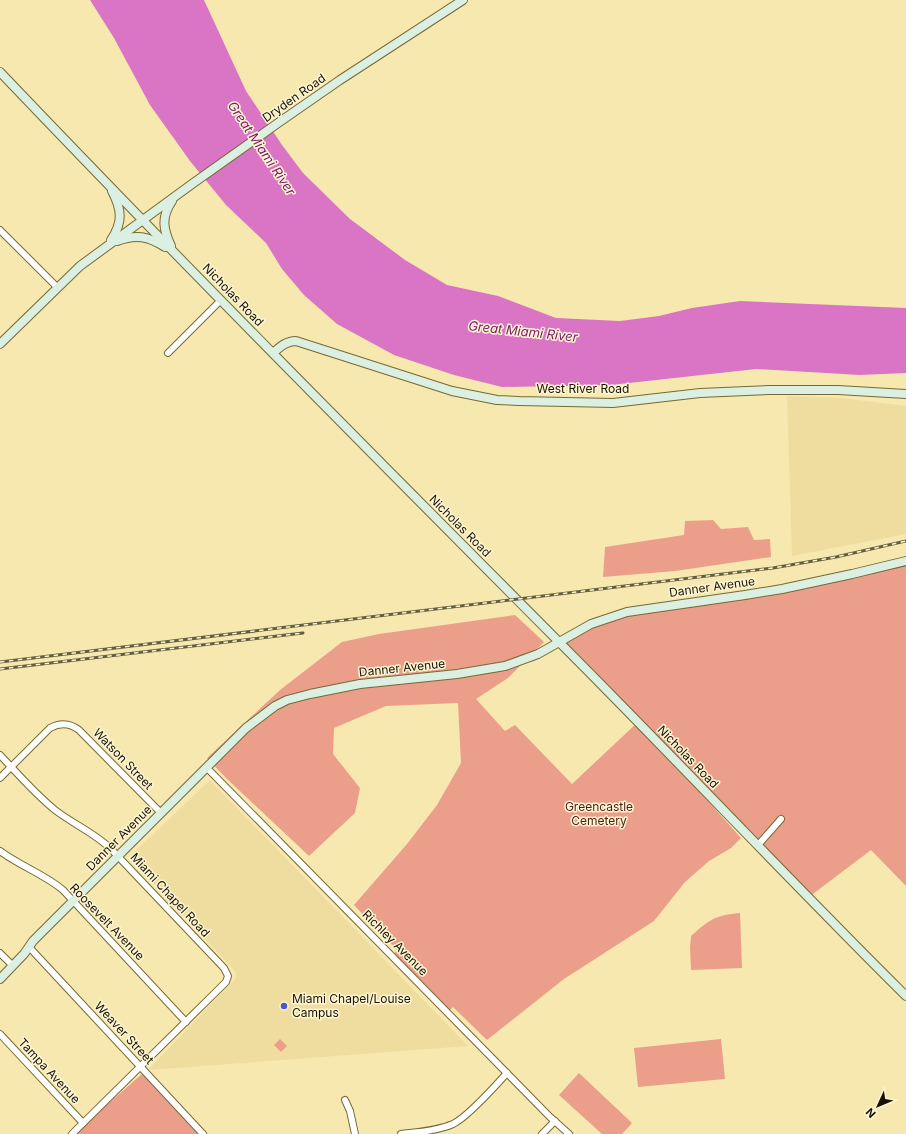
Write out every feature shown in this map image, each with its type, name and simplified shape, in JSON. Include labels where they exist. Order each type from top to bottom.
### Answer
[{"type":"street","name":"Dryden Road","points":[[0,344],[80,266],[142,220],[163,210],[175,196],[296,110],[463,0]]},
{"type":"street","name":"Nicholas Road","points":[[0,72],[142,220],[560,642],[906,996]]},
{"type":"street","points":[[107,246],[116,233],[120,222],[117,203],[108,184]]},
{"type":"street","points":[[163,210],[168,240],[174,252]]},
{"type":"street","points":[[1,232],[57,287]]},
{"type":"street","points":[[107,246],[121,240],[140,236],[159,243],[174,252]]},
{"type":"street","points":[[168,353],[221,300]]},
{"type":"street","name":"West River Road","points":[[273,353],[283,344],[296,341],[452,391],[479,397],[518,401],[613,403],[707,393],[770,390],[838,390],[906,394]]},
{"type":"street","name":"Danner Avenue","points":[[0,979],[24,954],[33,941],[73,900],[253,722],[269,710],[288,700],[352,685],[457,674],[492,668],[520,661],[560,642],[591,624],[627,612],[782,589],[906,561]]},
{"type":"street","name":"Watson Street","points":[[11,767],[50,728],[55,725],[72,725],[79,730],[161,814]]},
{"type":"street","name":"Miami Chapel Road","points":[[0,755],[54,810],[101,840],[118,856],[224,968],[228,974],[226,982],[186,1022]]},
{"type":"street","points":[[0,778],[11,767]]},
{"type":"street","name":"Richley Avenue","points":[[207,768],[569,1134]]},
{"type":"street","points":[[758,845],[781,819]]},
{"type":"street","name":"Roosevelt Avenue","points":[[0,851],[21,865],[48,879],[73,900],[186,1022]]},
{"type":"street","name":"Weaver Street","points":[[29,947],[203,1134]]},
{"type":"street","points":[[0,953],[13,966]]},
{"type":"street","points":[[72,1134],[186,1022]]},
{"type":"street","name":"Tampa Avenue","points":[[0,1034],[82,1123]]},
{"type":"street","points":[[401,1134],[441,1128],[458,1121],[466,1115],[507,1073]]},
{"type":"street","points":[[345,1100],[350,1111],[355,1134]]},
{"type":"street","points":[[542,1134],[555,1121]]},
{"type":"shaded area","points":[[787,396],[841,398],[906,406],[906,534],[792,556]]},
{"type":"shaded area","points":[[210,780],[468,1046],[148,1070],[236,978],[235,971],[129,857]]},
{"type":"green space","points":[[713,520],[721,529],[748,527],[754,540],[770,539],[771,557],[675,571],[603,577],[605,547],[684,535],[685,521]]},
{"type":"green space","name":"Greencastle Cemetery","points":[[906,561],[906,886],[871,850],[809,897],[691,782],[741,838],[731,848],[709,861],[685,882],[654,921],[564,979],[487,1040],[453,1007],[448,1012],[392,956],[397,950],[354,905],[407,844],[437,805],[461,763],[458,703],[386,706],[334,728],[333,754],[360,788],[355,813],[309,856],[226,778],[207,758],[280,690],[342,642],[379,634],[515,615],[544,642],[508,678],[476,699],[505,731],[515,725],[572,784],[638,722],[560,642],[604,618],[745,595]]},
{"type":"green space","points":[[740,913],[742,968],[691,970],[691,936],[713,919],[724,915]]},
{"type":"green space","points":[[280,1039],[287,1046],[281,1052],[274,1045]]},
{"type":"green space","points":[[721,1039],[725,1079],[638,1087],[634,1048]]},
{"type":"green space","points":[[143,1073],[198,1134],[74,1134]]},
{"type":"green space","points":[[579,1073],[632,1123],[622,1134],[602,1134],[559,1095]]},
{"type":"water","name":"Great Miami River","points":[[90,0],[204,0],[246,91],[282,145],[303,173],[350,219],[405,260],[447,285],[498,296],[556,318],[620,321],[659,316],[692,308],[740,301],[906,308],[906,373],[860,375],[756,369],[611,385],[502,387],[454,375],[394,355],[337,324],[304,295],[282,269],[266,243],[226,205],[190,161],[150,105],[114,38]]},
{"type":"railway","points":[[0,662],[773,568],[836,557],[906,541]]},
{"type":"railway","points":[[0,669],[303,633]]},
{"type":"place","name":"Miami Chapel/Louise Campus","points":[[284,1006]]}]
